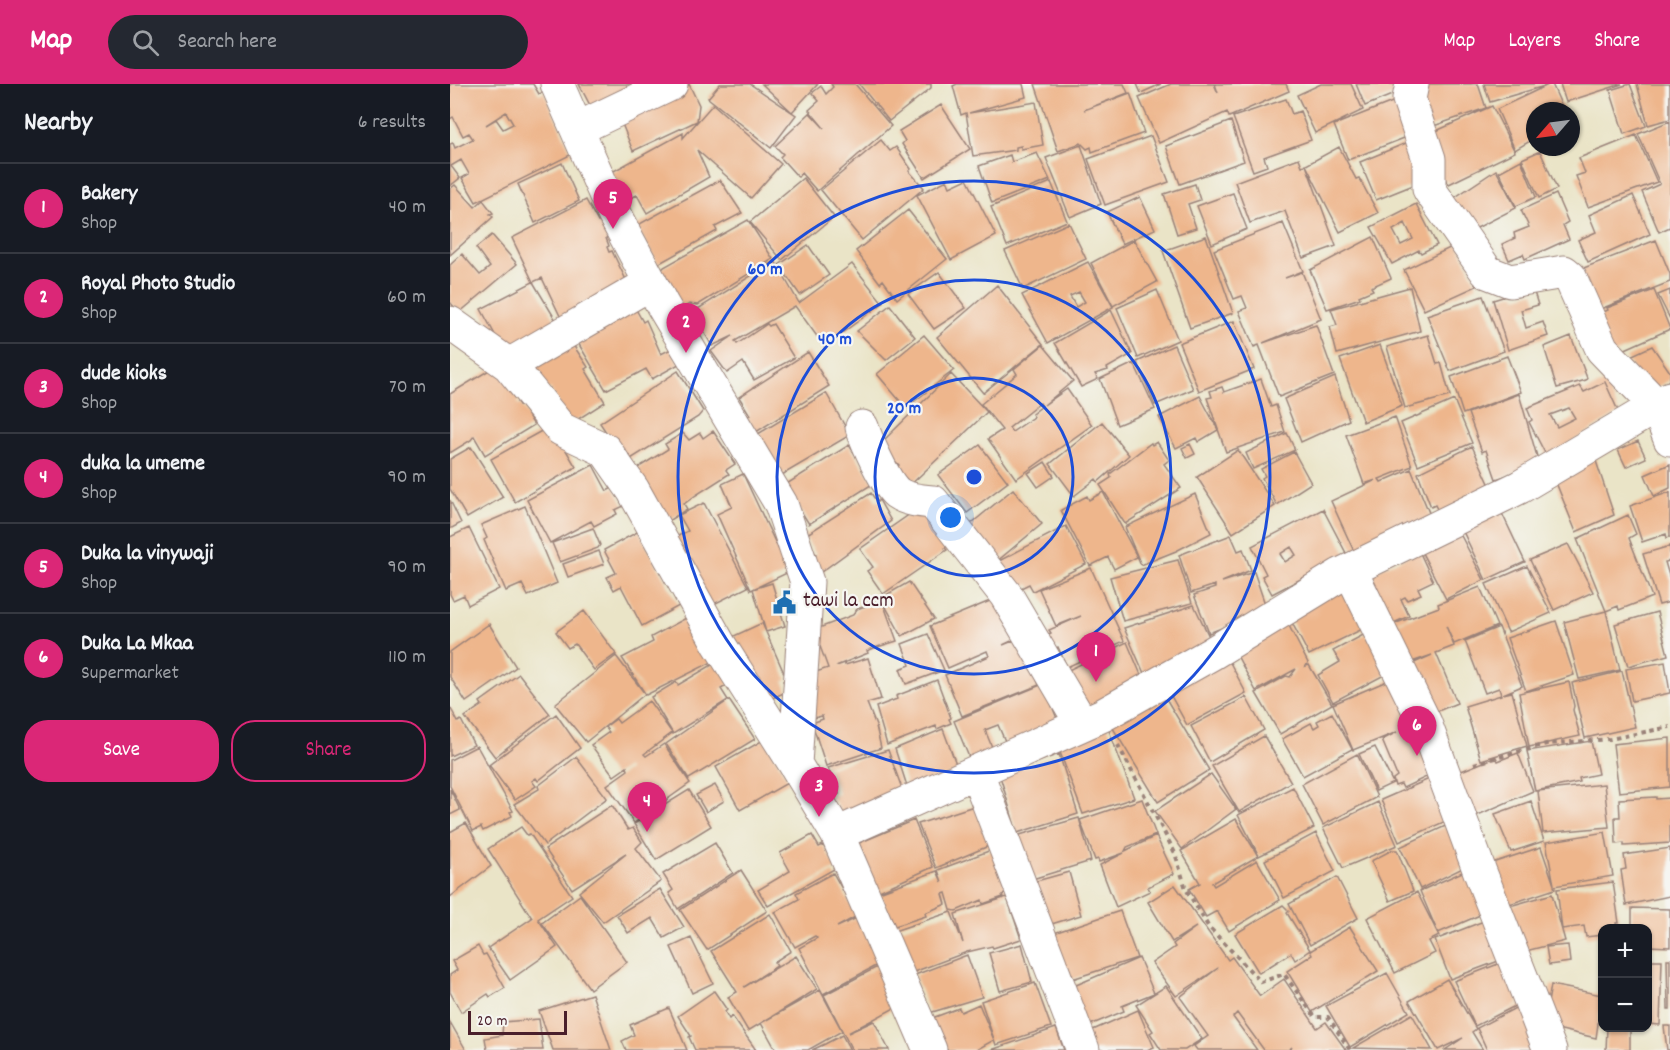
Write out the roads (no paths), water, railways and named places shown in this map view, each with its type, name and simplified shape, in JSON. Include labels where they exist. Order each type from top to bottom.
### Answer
[{"type":"street","points":[[557,84],[614,214],[651,283],[781,504],[807,582],[795,764]]},
{"type":"street","points":[[577,129],[671,84]]},
{"type":"street","points":[[1412,84],[1409,99],[1429,159],[1429,189],[1487,272],[1509,281],[1564,272],[1570,277],[1602,349],[1663,402],[1670,439]]},
{"type":"street","points":[[509,365],[651,283]]},
{"type":"street","points":[[450,323],[509,365],[561,429],[605,450],[633,490],[719,644],[837,834],[929,1049]]},
{"type":"street","points":[[837,834],[1093,720],[1211,654],[1350,570],[1520,486],[1663,402]]},
{"type":"street","points":[[862,427],[870,450],[896,492],[914,500],[933,502],[1006,595],[1093,720]]},
{"type":"street","points":[[1350,570],[1425,723],[1550,1050]]},
{"type":"street","points":[[977,773],[1083,1050]]},
{"type":"place","name":"Duka la vinywaji","points":[[613,229]]},
{"type":"place","name":"Royal Photo Studio","points":[[686,353]]},
{"type":"place","name":"tawi la ccm","points":[[785,602]]},
{"type":"place","name":"Bakery","points":[[1096,682]]},
{"type":"place","name":"Duka La Mkaa","points":[[1417,756]]},
{"type":"place","name":"dude kioks","points":[[819,817]]},
{"type":"place","name":"duka la umeme","points":[[647,832]]}]
